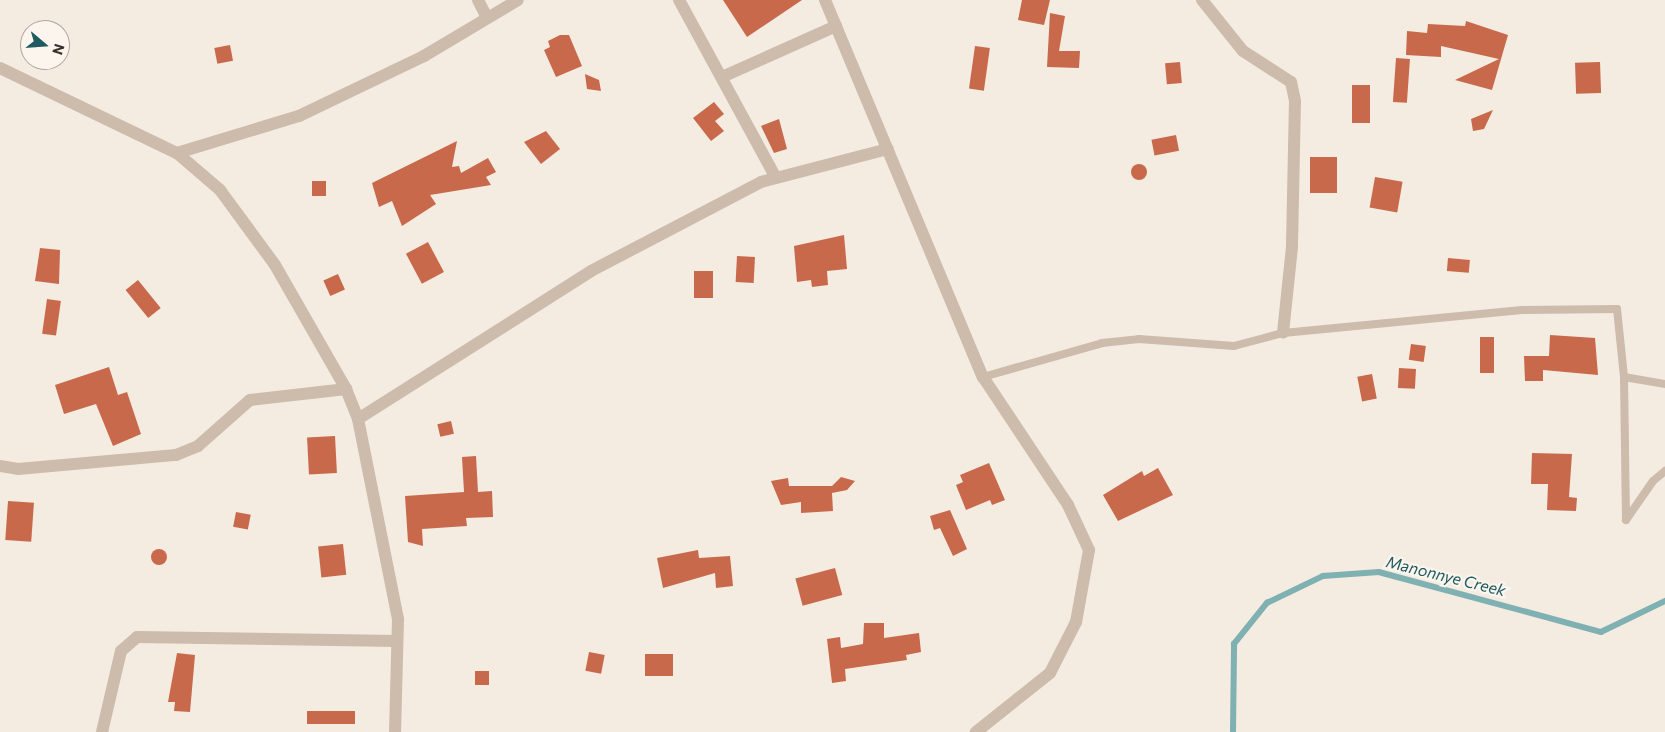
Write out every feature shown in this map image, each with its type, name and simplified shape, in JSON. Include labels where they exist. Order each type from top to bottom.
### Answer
[{"type":"street","points":[[478,0],[487,18]]},
{"type":"street","points":[[176,153],[299,116],[424,56],[518,0]]},
{"type":"street","points":[[679,0],[776,176]]},
{"type":"street","points":[[825,0],[983,377],[1068,505],[1089,550],[1076,622],[1050,673],[976,732]]},
{"type":"street","points":[[1202,0],[1242,51],[1291,82],[1295,101],[1292,247],[1283,333]]},
{"type":"street","points":[[722,77],[836,26]]},
{"type":"street","points":[[0,68],[176,153],[220,190],[275,265],[346,389],[358,419],[398,620],[395,732]]},
{"type":"street","points":[[358,419],[591,271],[776,176],[888,149]]},
{"type":"street","points":[[0,466],[18,468],[176,455],[198,446],[250,400],[346,389]]},
{"type":"street","points":[[102,732],[121,651],[137,637],[397,641]]},
{"type":"lane","points":[[983,377],[1102,343],[1139,338],[1234,346],[1283,333],[1522,310],[1617,309],[1624,377],[1626,520],[1652,481],[1665,471]]},
{"type":"lane","points":[[1624,377],[1665,384]]},
{"type":"building","points":[[723,0],[802,0],[747,37]]},
{"type":"building","points":[[1022,0],[1050,0],[1044,25],[1018,20]]},
{"type":"building","points":[[1050,13],[1065,16],[1059,51],[1080,51],[1079,68],[1047,67]]},
{"type":"building","points":[[1466,21],[1508,35],[1492,90],[1455,80],[1499,59],[1441,46],[1441,57],[1406,55],[1407,31],[1427,33],[1428,24],[1465,26]]},
{"type":"building","points":[[560,35],[569,35],[582,66],[556,77],[544,50],[550,47],[548,41]]},
{"type":"building","points":[[230,45],[233,61],[217,64],[214,48]]},
{"type":"building","points":[[975,46],[990,48],[984,91],[969,89]]},
{"type":"building","points":[[1396,58],[1410,59],[1407,103],[1393,102]]},
{"type":"building","points":[[1180,62],[1182,83],[1167,84],[1165,63]]},
{"type":"building","points":[[1600,62],[1601,93],[1576,94],[1575,63]]},
{"type":"building","points":[[585,74],[599,80],[601,91],[587,89]]},
{"type":"building","points":[[1352,85],[1370,85],[1370,123],[1352,123]]},
{"type":"building","points":[[714,102],[724,114],[715,121],[724,131],[711,141],[693,118]]},
{"type":"building","points":[[1493,110],[1484,129],[1473,131],[1471,119]]},
{"type":"building","points":[[779,119],[787,149],[774,153],[761,126]]},
{"type":"building","points":[[546,131],[560,149],[541,164],[524,142]]},
{"type":"building","points":[[1176,135],[1179,151],[1155,155],[1151,140]]},
{"type":"building","points":[[457,141],[452,167],[459,166],[461,173],[488,158],[496,172],[486,177],[491,185],[430,195],[436,204],[402,226],[392,201],[379,207],[372,183]]},
{"type":"building","points":[[1310,157],[1337,157],[1337,193],[1310,193]]},
{"type":"building","points":[[1136,164],[1142,164],[1147,169],[1145,178],[1136,180],[1131,175],[1131,169]]},
{"type":"building","points":[[1375,177],[1403,182],[1397,212],[1370,208]]},
{"type":"building","points":[[312,181],[326,181],[326,196],[312,196]]},
{"type":"building","points":[[844,235],[847,269],[827,271],[828,285],[812,287],[811,280],[797,282],[794,246]]},
{"type":"building","points":[[428,242],[444,272],[422,284],[406,254]]},
{"type":"building","points":[[40,248],[60,250],[59,284],[35,281]]},
{"type":"building","points":[[737,256],[755,257],[754,283],[736,282]]},
{"type":"building","points":[[1448,258],[1470,260],[1469,273],[1447,271]]},
{"type":"building","points":[[694,271],[713,271],[713,298],[694,298]]},
{"type":"building","points":[[338,274],[345,290],[330,296],[323,281]]},
{"type":"building","points":[[138,280],[161,308],[148,318],[126,290]]},
{"type":"building","points":[[47,299],[61,301],[56,336],[42,334]]},
{"type":"building","points":[[1550,335],[1595,338],[1598,375],[1543,370],[1543,381],[1525,381],[1524,356],[1549,356]]},
{"type":"building","points":[[1480,337],[1494,337],[1494,373],[1480,373]]},
{"type":"building","points":[[1411,344],[1426,346],[1424,362],[1409,360]]},
{"type":"building","points":[[109,367],[118,395],[127,392],[141,434],[113,446],[96,404],[64,414],[55,385]]},
{"type":"building","points":[[1399,368],[1416,369],[1415,389],[1398,388]]},
{"type":"building","points":[[1372,374],[1377,399],[1362,401],[1357,377]]},
{"type":"building","points":[[451,421],[454,434],[440,437],[437,424]]},
{"type":"building","points":[[335,436],[337,473],[309,474],[307,437]]},
{"type":"building","points":[[1532,453],[1572,454],[1569,497],[1577,498],[1576,511],[1547,510],[1548,484],[1531,484]]},
{"type":"building","points":[[476,456],[478,492],[492,491],[493,517],[466,518],[467,526],[422,529],[423,546],[408,542],[405,496],[464,492],[462,457]]},
{"type":"building","points":[[989,463],[1005,500],[992,505],[990,500],[966,510],[956,485],[963,482],[960,475]]},
{"type":"building","points":[[1158,468],[1173,495],[1118,521],[1103,495],[1142,471],[1144,476]]},
{"type":"building","points":[[841,477],[855,481],[847,490],[832,493],[833,511],[801,513],[801,502],[781,505],[771,481],[788,478],[789,486],[832,486]]},
{"type":"building","points":[[8,501],[34,503],[31,542],[5,540]]},
{"type":"building","points":[[950,510],[967,549],[953,556],[940,528],[934,530],[930,516]]},
{"type":"building","points":[[236,512],[251,515],[248,530],[233,527]]},
{"type":"building","points":[[343,544],[346,575],[321,577],[318,547]]},
{"type":"building","points":[[159,549],[167,557],[159,565],[151,557]]},
{"type":"building","points":[[698,550],[699,558],[730,556],[733,586],[716,588],[715,573],[663,588],[657,558]]},
{"type":"building","points":[[835,568],[842,595],[803,606],[795,579]]},
{"type":"building","points":[[864,623],[884,623],[884,638],[919,633],[921,652],[906,655],[907,660],[845,669],[846,681],[832,683],[827,639],[840,637],[841,648],[863,644]]},
{"type":"building","points":[[589,652],[605,655],[601,674],[585,671]]},
{"type":"building","points":[[177,653],[195,655],[190,712],[174,711],[175,702],[168,702]]},
{"type":"building","points":[[645,654],[673,654],[673,676],[645,676]]},
{"type":"building","points":[[475,671],[489,671],[489,685],[475,685]]},
{"type":"building","points":[[307,711],[355,711],[355,724],[307,724]]},
{"type":"waterway","name":"Manonnye Creek","points":[[1233,732],[1234,644],[1267,603],[1323,576],[1379,572],[1601,632],[1665,601]]}]
